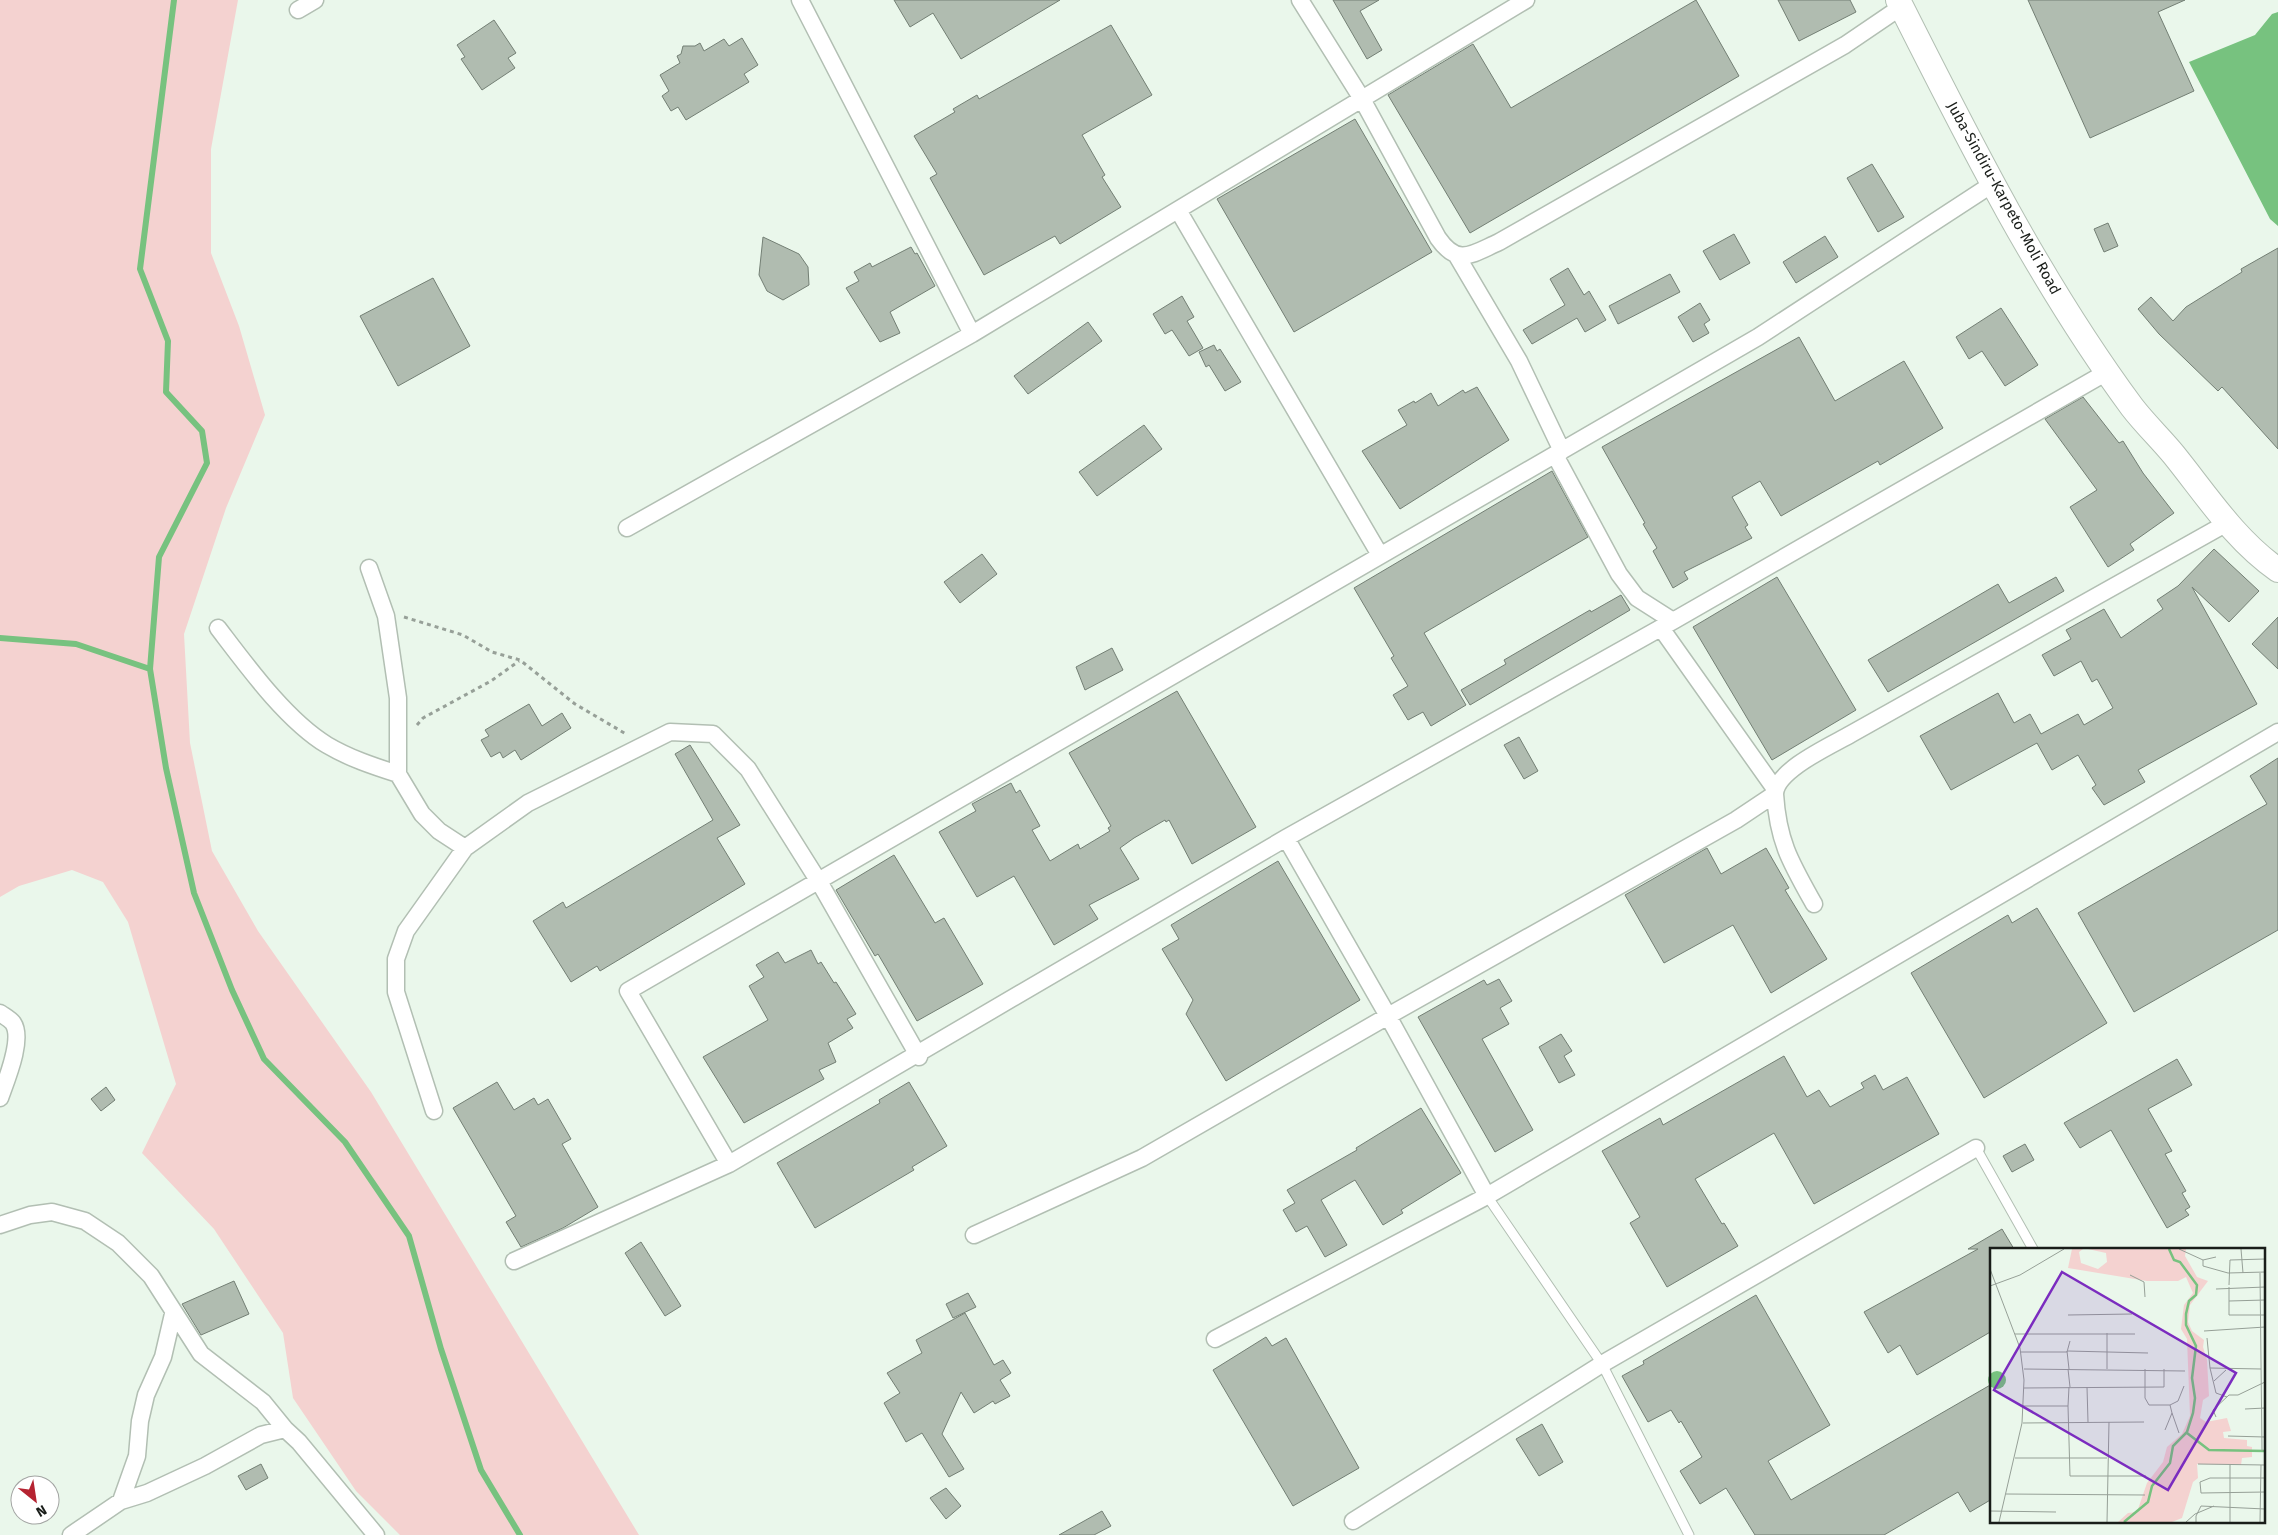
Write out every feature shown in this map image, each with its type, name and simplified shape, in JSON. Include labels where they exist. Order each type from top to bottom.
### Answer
[{"type":"main road","name":"Juba-Sindiru-Karpeto-Moli Road","points":[[1900,4],[2038,265],[2108,372],[2134,408],[2227,523],[2256,554],[2278,570]]},
{"type":"street","points":[[298,10],[315,0]]},
{"type":"street","points":[[800,0],[972,334]]},
{"type":"street","points":[[1300,0],[1362,99],[1438,238],[1447,251],[1457,256],[1519,361],[1558,453],[1619,574],[1636,598],[1667,624],[1775,792],[1777,817],[1787,856],[1814,904]]},
{"type":"street","points":[[627,528],[972,334],[1526,0]]},
{"type":"street","points":[[1457,256],[1473,253],[1499,242],[1845,45],[1900,4]]},
{"type":"street","points":[[729,1164],[628,991],[1758,337],[1994,183]]},
{"type":"street","points":[[1178,210],[1380,555]]},
{"type":"street","points":[[514,1261],[729,1164],[1286,838],[1667,624],[2108,372]]},
{"type":"street","points":[[974,1235],[1142,1158],[1388,1016],[1736,820],[1775,792],[1782,778],[1805,761],[2227,523]]},
{"type":"street","points":[[369,568],[385,614],[398,698],[398,774],[422,814],[439,831],[465,848]]},
{"type":"street","points":[[218,628],[258,680],[292,715],[326,744],[370,765],[398,774]]},
{"type":"street","points":[[434,1111],[396,992],[396,959],[406,931],[465,848],[528,803],[670,732],[713,734],[748,769],[821,885],[920,1057]]},
{"type":"street","points":[[1214,1339],[1487,1196],[2278,732]]},
{"type":"street","points":[[1286,838],[1388,1016],[1487,1196]]},
{"type":"street","points":[[0,1014],[12,1022],[17,1036],[12,1062],[0,1098]]},
{"type":"street","points":[[1353,1521],[1602,1364],[1976,1148]]},
{"type":"street","points":[[0,1224],[30,1215],[52,1212],[85,1221],[118,1243],[151,1276],[173,1314],[200,1354],[263,1402],[285,1429],[299,1442],[376,1535]]},
{"type":"street","points":[[121,1501],[137,1456],[140,1421],[146,1395],[163,1357],[173,1314]]},
{"type":"street","points":[[71,1535],[121,1501],[147,1493],[190,1473],[261,1435],[285,1429]]},
{"type":"lane","points":[[1976,1148],[2032,1248]]},
{"type":"lane","points":[[1487,1196],[1602,1364],[1689,1535]]},
{"type":"path","points":[[385,614],[414,619],[463,635],[492,652],[520,660],[575,704],[643,745]]},
{"type":"path","points":[[398,755],[408,735],[423,718],[491,680],[520,660]]},
{"type":"shaded area","points":[[0,0],[238,0],[211,149],[211,253],[239,326],[265,415],[226,508],[184,634],[190,743],[212,851],[258,931],[371,1092],[639,1535],[400,1535],[356,1491],[293,1398],[283,1333],[214,1229],[142,1153],[176,1084],[128,922],[103,882],[72,870],[19,886],[0,897]]},
{"type":"shaded area","points":[[2278,12],[2278,226],[2270,219],[2189,62],[2255,35],[2272,14]]},
{"type":"building","points":[[894,0],[1060,0],[961,59],[933,13],[910,27]]},
{"type":"building","points":[[1333,0],[1379,0],[1360,11],[1382,50],[1367,59]]},
{"type":"building","points":[[1696,0],[1739,76],[1470,233],[1388,95],[1473,44],[1511,108]]},
{"type":"building","points":[[1778,0],[1850,0],[1856,12],[1799,41]]},
{"type":"building","points":[[2028,0],[2185,0],[2158,12],[2194,91],[2090,138]]},
{"type":"building","points":[[494,20],[516,53],[508,58],[515,68],[482,90],[461,59],[465,57],[457,45]]},
{"type":"building","points":[[1111,25],[1152,95],[1082,135],[1105,175],[1102,177],[1121,207],[1060,244],[1055,236],[984,275],[930,178],[937,174],[914,136],[955,112],[953,109],[977,95],[979,99]]},
{"type":"building","points":[[742,38],[758,65],[744,74],[749,82],[686,120],[678,107],[671,111],[662,96],[669,91],[660,75],[680,63],[677,56],[681,54],[683,46],[695,46],[700,43],[704,51],[724,39],[729,46]]},
{"type":"building","points":[[1355,119],[1432,252],[1294,332],[1217,199]]},
{"type":"building","points":[[1872,164],[1904,217],[1878,232],[1847,178]]},
{"type":"building","points":[[2108,223],[2118,246],[2104,252],[2094,229]]},
{"type":"building","points":[[1734,234],[1750,263],[1720,280],[1703,251]]},
{"type":"building","points":[[1825,236],[1838,257],[1796,283],[1783,262]]},
{"type":"building","points":[[763,237],[799,254],[808,267],[809,285],[783,300],[767,291],[759,275]]},
{"type":"building","points":[[911,247],[915,254],[917,253],[935,286],[890,312],[900,333],[880,342],[846,288],[859,281],[854,272],[870,263],[872,267]]},
{"type":"building","points":[[2278,248],[2278,449],[2222,387],[2218,391],[2159,334],[2138,309],[2151,297],[2173,321],[2186,307],[2242,272],[2241,269]]},
{"type":"building","points":[[1568,268],[1584,295],[1589,291],[1606,320],[1585,332],[1577,318],[1532,344],[1523,330],[1565,305],[1550,279]]},
{"type":"building","points":[[1670,274],[1680,292],[1618,324],[1609,306]]},
{"type":"building","points":[[433,278],[470,346],[398,386],[360,316]]},
{"type":"building","points":[[1182,296],[1194,317],[1187,321],[1203,348],[1189,356],[1172,330],[1165,334],[1153,314]]},
{"type":"building","points":[[1700,303],[1710,320],[1704,324],[1709,333],[1693,342],[1678,317]]},
{"type":"building","points":[[2001,308],[2038,365],[2005,386],[1982,351],[1969,359],[1956,337]]},
{"type":"building","points":[[1088,322],[1102,341],[1028,394],[1014,376]]},
{"type":"building","points":[[1799,337],[1835,401],[1904,361],[1943,428],[1880,465],[1878,461],[1781,516],[1760,481],[1732,497],[1748,525],[1745,527],[1752,538],[1684,572],[1688,579],[1673,588],[1653,551],[1657,548],[1643,524],[1645,523],[1602,447]]},
{"type":"building","points":[[1214,345],[1217,351],[1220,349],[1241,382],[1225,391],[1209,365],[1206,367],[1199,352]]},
{"type":"building","points":[[1477,387],[1509,440],[1400,509],[1362,451],[1407,425],[1398,410],[1414,401],[1415,403],[1431,393],[1438,406],[1463,390],[1465,393]]},
{"type":"building","points":[[2083,397],[2119,443],[2123,441],[2143,473],[2174,513],[2130,544],[2134,550],[2108,567],[2070,507],[2097,490],[2045,419]]},
{"type":"building","points":[[1144,425],[1162,449],[1097,496],[1079,472]]},
{"type":"building","points":[[1552,471],[1588,537],[1424,633],[1466,705],[1431,726],[1423,712],[1408,720],[1393,695],[1408,686],[1391,658],[1394,656],[1354,588]]},
{"type":"building","points":[[2214,549],[2259,591],[2229,622],[2192,587],[2257,704],[2138,770],[2145,782],[2104,805],[2092,788],[2096,785],[2078,755],[2052,770],[2037,743],[1951,790],[1920,736],[1998,693],[2014,723],[2030,714],[2041,734],[2078,714],[2084,725],[2113,708],[2097,679],[2092,682],[2081,661],[2054,676],[2042,655],[2071,639],[2066,630],[2104,609],[2121,638],[2163,609],[2157,600],[2178,586]]},
{"type":"building","points":[[982,554],[997,574],[960,603],[944,582]]},
{"type":"building","points":[[1777,577],[1856,710],[1772,760],[1693,627]]},
{"type":"building","points":[[2056,577],[2064,591],[1888,692],[1868,660],[1998,584],[2009,603]]},
{"type":"building","points":[[1621,595],[1630,610],[1470,705],[1461,690],[1506,664],[1504,660],[1590,610],[1591,612]]},
{"type":"building","points":[[2278,617],[2278,669],[2252,644]]},
{"type":"building","points":[[1112,648],[1123,670],[1085,690],[1076,667]]},
{"type":"building","points":[[1177,691],[1256,827],[1192,864],[1169,820],[1166,822],[1165,820],[1134,838],[1120,848],[1139,879],[1089,905],[1098,919],[1054,945],[1014,876],[977,897],[939,832],[976,811],[972,804],[1011,783],[1016,793],[1020,790],[1040,826],[1032,830],[1050,861],[1078,844],[1080,849],[1110,831],[1108,828],[1111,826],[1069,753]]},
{"type":"building","points":[[529,704],[542,726],[562,713],[571,728],[521,760],[515,750],[503,758],[500,752],[491,757],[481,740],[489,736],[485,730]]},
{"type":"building","points":[[1519,737],[1538,771],[1524,779],[1504,745]]},
{"type":"building","points":[[690,745],[740,825],[717,838],[745,884],[600,971],[597,966],[571,982],[533,921],[563,902],[566,908],[713,820],[675,754]]},
{"type":"building","points":[[2278,758],[2278,930],[2134,1012],[2078,913],[2267,804],[2250,776]]},
{"type":"building","points":[[1707,848],[1721,874],[1766,848],[1789,888],[1785,890],[1827,959],[1771,993],[1733,925],[1664,963],[1625,895]]},
{"type":"building","points":[[894,855],[935,923],[944,918],[983,984],[917,1021],[878,954],[875,956],[836,890]]},
{"type":"building","points":[[1278,861],[1360,1000],[1226,1081],[1186,1014],[1193,1000],[1162,949],[1179,939],[1171,925]]},
{"type":"building","points":[[2037,908],[2107,1023],[1984,1098],[1911,973],[2008,915],[2012,923]]},
{"type":"building","points":[[811,950],[818,964],[821,962],[856,1014],[847,1019],[853,1028],[828,1043],[836,1062],[819,1070],[824,1079],[744,1123],[703,1057],[768,1020],[749,986],[764,977],[756,965],[778,952],[785,963]]},
{"type":"building","points":[[1499,979],[1512,1001],[1500,1008],[1509,1024],[1482,1039],[1533,1130],[1495,1152],[1418,1017],[1484,980],[1487,985]]},
{"type":"building","points":[[1561,1034],[1572,1051],[1564,1056],[1575,1075],[1559,1083],[1539,1047]]},
{"type":"building","points":[[1784,1056],[1807,1097],[1819,1090],[1830,1107],[1864,1088],[1861,1083],[1875,1075],[1883,1090],[1907,1077],[1939,1134],[1814,1204],[1774,1133],[1695,1179],[1722,1224],[1724,1223],[1738,1246],[1667,1287],[1630,1223],[1640,1217],[1602,1151],[1660,1118],[1663,1125]]},
{"type":"building","points":[[2177,1059],[2192,1085],[2148,1109],[2172,1151],[2165,1154],[2186,1191],[2182,1193],[2190,1207],[2185,1210],[2189,1215],[2167,1228],[2111,1130],[2080,1148],[2064,1123]]},
{"type":"building","points":[[497,1082],[514,1110],[534,1098],[538,1105],[548,1099],[571,1139],[562,1144],[598,1207],[563,1228],[521,1247],[506,1222],[516,1216],[453,1108]]},
{"type":"building","points":[[909,1082],[947,1146],[912,1167],[914,1170],[815,1228],[777,1163],[880,1103],[879,1100]]},
{"type":"building","points":[[106,1087],[115,1100],[101,1111],[91,1099]]},
{"type":"building","points":[[1421,1108],[1461,1173],[1401,1210],[1403,1213],[1383,1225],[1355,1180],[1321,1200],[1347,1245],[1325,1257],[1307,1226],[1296,1232],[1283,1210],[1295,1203],[1287,1190],[1357,1150],[1356,1148]]},
{"type":"building","points":[[2025,1144],[2034,1160],[2012,1172],[2003,1156]]},
{"type":"building","points":[[2002,1229],[2013,1248],[1990,1248],[1990,1332],[1917,1375],[1900,1345],[1888,1353],[1864,1312],[1978,1249],[1968,1249]]},
{"type":"building","points":[[641,1242],[681,1306],[665,1316],[625,1253]]},
{"type":"building","points":[[234,1281],[249,1314],[201,1335],[182,1304]]},
{"type":"building","points":[[968,1293],[976,1307],[953,1318],[946,1304]]},
{"type":"building","points":[[1756,1295],[1830,1425],[1768,1461],[1791,1500],[1990,1385],[1990,1500],[1970,1512],[1958,1492],[1884,1535],[1755,1535],[1726,1488],[1700,1504],[1680,1471],[1702,1457],[1681,1421],[1679,1423],[1671,1410],[1648,1422],[1622,1376],[1644,1364],[1643,1361]]},
{"type":"building","points":[[965,1313],[994,1365],[1003,1360],[1011,1373],[1000,1380],[1010,1396],[995,1404],[993,1401],[974,1413],[961,1392],[942,1434],[964,1469],[949,1477],[922,1433],[906,1442],[884,1403],[900,1393],[887,1373],[922,1353],[916,1340]]},
{"type":"building","points":[[1266,1337],[1272,1346],[1286,1338],[1359,1468],[1293,1506],[1213,1370]]},
{"type":"building","points":[[1542,1424],[1563,1462],[1539,1476],[1516,1439]]},
{"type":"building","points":[[261,1464],[268,1478],[246,1490],[238,1476]]},
{"type":"building","points":[[946,1488],[961,1506],[946,1519],[930,1498]]},
{"type":"building","points":[[1102,1511],[1111,1526],[1094,1535],[1059,1535]]},
{"type":"waterway","points":[[174,0],[140,269],[168,341],[166,392],[202,431],[207,463],[159,557],[150,669],[166,768],[194,893],[232,990],[264,1059],[345,1142],[409,1236],[441,1349],[481,1470],[520,1535]]},
{"type":"waterway","points":[[0,638],[76,644],[150,669]]}]
